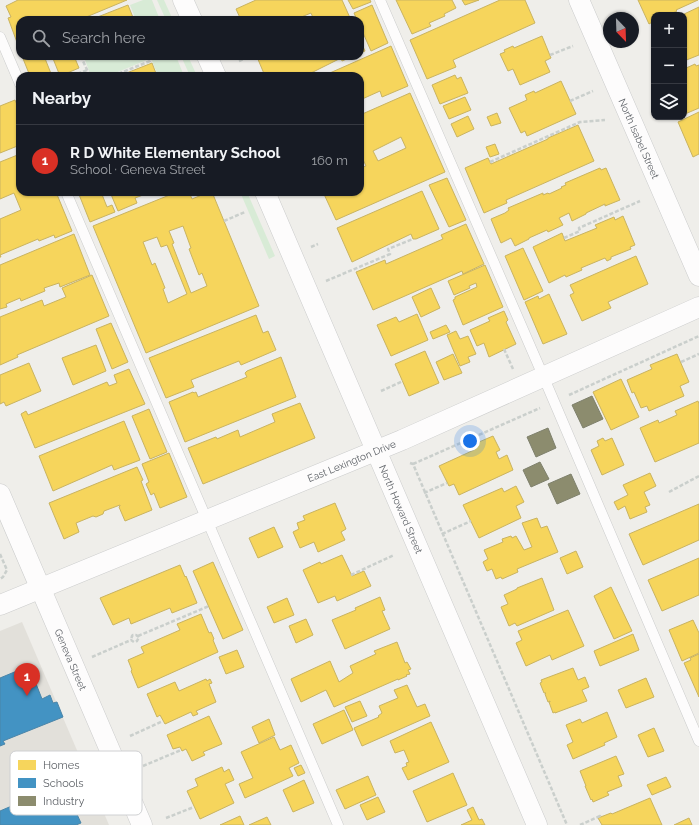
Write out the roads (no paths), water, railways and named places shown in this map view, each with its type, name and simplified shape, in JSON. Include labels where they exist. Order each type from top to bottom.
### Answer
[{"type":"street","points":[[183,0],[190,16]]},
{"type":"street","name":"North Isabel Street","points":[[579,0],[699,276]]},
{"type":"street","points":[[209,60],[214,72]]},
{"type":"street","name":"North Howard Street","points":[[267,196],[537,825]]},
{"type":"street","name":"East Lexington Drive","points":[[0,605],[377,451],[544,378],[699,307]]},
{"type":"street","name":"Geneva Street","points":[[0,494],[110,751]]},
{"type":"street","name":"Geneva Street","points":[[138,815],[142,825]]},
{"type":"lane","points":[[380,0],[699,741]]},
{"type":"lane","points":[[0,37],[16,75]]},
{"type":"lane","points":[[68,196],[338,825]]},
{"type":"place","name":"R D White Elementary School","points":[[27,696]]}]
